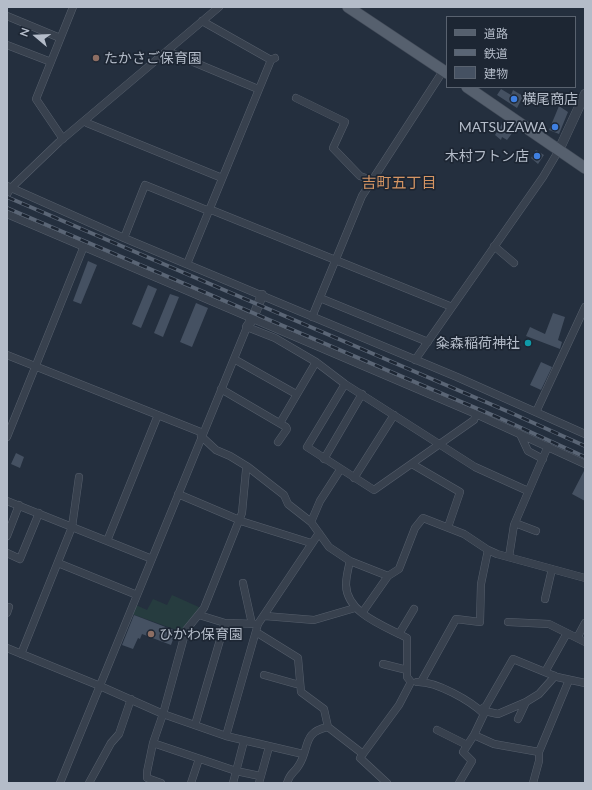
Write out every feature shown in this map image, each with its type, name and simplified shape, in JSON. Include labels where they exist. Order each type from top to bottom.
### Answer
[{"type":"main road","points":[[351,8],[445,72]]},
{"type":"main road","points":[[468,88],[585,168]]},
{"type":"street","points":[[63,139],[36,99],[73,7]]},
{"type":"street","points":[[219,7],[63,139],[8,189],[262,295],[585,434]]},
{"type":"street","points":[[7,16],[60,38]]},
{"type":"street","points":[[187,264],[258,89],[273,59],[202,21]]},
{"type":"street","points":[[7,45],[51,62]]},
{"type":"street","points":[[167,51],[258,89]]},
{"type":"street","points":[[312,317],[362,196],[371,180],[445,72]]},
{"type":"street","points":[[415,360],[543,177],[559,150],[585,94]]},
{"type":"street","points":[[296,98],[345,122],[333,148],[360,176],[371,180]]},
{"type":"street","points":[[85,121],[222,178]]},
{"type":"street","points":[[124,238],[146,185],[336,259],[452,307]]},
{"type":"street","points":[[7,214],[476,414],[585,464]]},
{"type":"street","points":[[7,437],[84,246]]},
{"type":"street","points":[[494,246],[514,263]]},
{"type":"street","points":[[60,783],[221,389],[262,295]]},
{"type":"street","points":[[320,298],[428,342]]},
{"type":"street","points":[[536,412],[584,311]]},
{"type":"street","points":[[247,327],[275,338],[316,362],[345,384],[475,467],[528,491]]},
{"type":"street","points":[[7,355],[158,415],[202,435],[216,450],[230,456],[248,467],[284,495],[288,504],[311,522],[329,547],[350,561],[388,576]]},
{"type":"street","points":[[234,359],[296,394]]},
{"type":"street","points":[[280,423],[316,362]]},
{"type":"street","points":[[345,384],[307,447],[340,470],[374,490],[474,420],[476,414]]},
{"type":"street","points":[[221,389],[286,427],[278,442]]},
{"type":"street","points":[[324,459],[362,394]]},
{"type":"street","points":[[107,541],[158,415]]},
{"type":"street","points":[[354,478],[394,415]]},
{"type":"street","points":[[520,434],[528,451],[543,459]]},
{"type":"street","points":[[509,557],[515,523],[548,446]]},
{"type":"street","points":[[412,464],[460,492],[448,527]]},
{"type":"street","points":[[161,783],[147,778],[153,743],[163,714],[186,630],[204,608],[242,513],[246,470],[248,467]]},
{"type":"street","points":[[311,522],[320,501],[340,470]]},
{"type":"street","points":[[21,654],[72,527],[79,476]]},
{"type":"street","points":[[178,494],[239,520],[310,543]]},
{"type":"street","points":[[7,501],[152,559]]},
{"type":"street","points":[[7,536],[19,505]]},
{"type":"street","points":[[7,553],[20,559],[39,513]]},
{"type":"street","points":[[362,613],[388,576],[399,570],[415,528],[423,518],[464,534],[488,550],[585,578]]},
{"type":"street","points":[[515,523],[536,531]]},
{"type":"street","points":[[226,736],[256,627],[265,616],[310,543],[319,533]]},
{"type":"street","points":[[421,682],[456,619],[480,622],[482,584],[488,550]]},
{"type":"street","points":[[350,561],[346,586],[349,598],[355,608],[362,613],[407,638],[407,677],[411,682]]},
{"type":"street","points":[[58,563],[137,595]]},
{"type":"street","points":[[545,599],[552,569]]},
{"type":"street","points":[[243,583],[256,627]]},
{"type":"street","points":[[265,616],[314,620],[355,608]]},
{"type":"street","points":[[399,634],[414,609]]},
{"type":"street","points":[[199,615],[225,623],[256,627],[298,658],[301,692],[324,709],[328,727],[363,754]]},
{"type":"street","points":[[508,622],[549,624],[585,642]]},
{"type":"street","points":[[195,725],[225,623]]},
{"type":"street","points":[[577,638],[585,623]]},
{"type":"street","points":[[545,672],[567,633]]},
{"type":"street","points":[[7,648],[131,699],[163,714],[226,736],[303,754]]},
{"type":"street","points":[[480,710],[486,706],[513,659],[555,676],[585,684]]},
{"type":"street","points":[[383,664],[407,670]]},
{"type":"street","points":[[264,675],[296,684],[300,683]]},
{"type":"street","points":[[411,682],[421,682],[455,693],[480,710],[498,714],[526,702],[539,694],[555,676]]},
{"type":"street","points":[[532,783],[539,761],[539,752],[570,680]]},
{"type":"street","points":[[387,783],[360,758],[399,705],[411,682]]},
{"type":"street","points":[[89,783],[111,743],[119,734],[131,699]]},
{"type":"street","points":[[518,720],[526,702]]},
{"type":"street","points":[[459,783],[472,761],[463,752],[484,716],[480,710]]},
{"type":"street","points":[[287,783],[290,774],[300,764],[309,738],[317,729],[328,727]]},
{"type":"street","points":[[436,730],[467,745]]},
{"type":"street","points":[[474,735],[494,744],[539,752]]},
{"type":"street","points":[[233,783],[244,741]]},
{"type":"street","points":[[153,743],[259,780],[270,746]]},
{"type":"street","points":[[191,783],[199,759]]},
{"type":"green space","points":[[172,595],[201,608],[182,632],[132,614],[136,605],[147,610],[153,599],[167,605]]},
{"type":"building","points":[[501,89],[511,95],[513,90],[523,96],[517,108],[497,95]]},
{"type":"building","points":[[559,106],[568,112],[559,134],[549,130]]},
{"type":"building","points":[[502,124],[513,132],[507,140],[502,137],[501,140],[495,135]]},
{"type":"building","points":[[536,150],[544,155],[538,164],[531,158]]},
{"type":"building","points":[[88,261],[97,265],[81,304],[73,301]]},
{"type":"building","points":[[148,285],[157,289],[141,328],[132,324]]},
{"type":"building","points":[[170,294],[179,297],[163,337],[154,333]]},
{"type":"building","points":[[196,303],[208,308],[192,347],[180,342]]},
{"type":"building","points":[[553,313],[565,317],[558,340],[562,342],[560,349],[526,336],[530,327],[545,334]]},
{"type":"building","points":[[541,362],[552,367],[541,390],[530,385]]},
{"type":"building","points":[[16,453],[24,457],[20,468],[11,464]]},
{"type":"building","points":[[585,469],[585,501],[572,494]]},
{"type":"building","points":[[134,615],[176,631],[171,645],[142,634],[140,639],[138,638],[133,649],[122,645]]},
{"type":"railway","points":[[7,197],[585,446]]},
{"type":"railway","points":[[7,208],[504,420],[585,457]]},
{"type":"place","name":"たかさご保育園","points":[[96,58]]},
{"type":"place","name":"横尾商店","points":[[514,99]]},
{"type":"place","name":"MATSUZAWA","points":[[555,127]]},
{"type":"place","name":"木村フトン店","points":[[537,156]]},
{"type":"place","name":"粂森稲荷神社","points":[[528,343]]},
{"type":"place","name":"ひかわ保育園","points":[[151,634]]},
{"type":"district","name":"吉町五丁目","points":[[399,183]]}]
